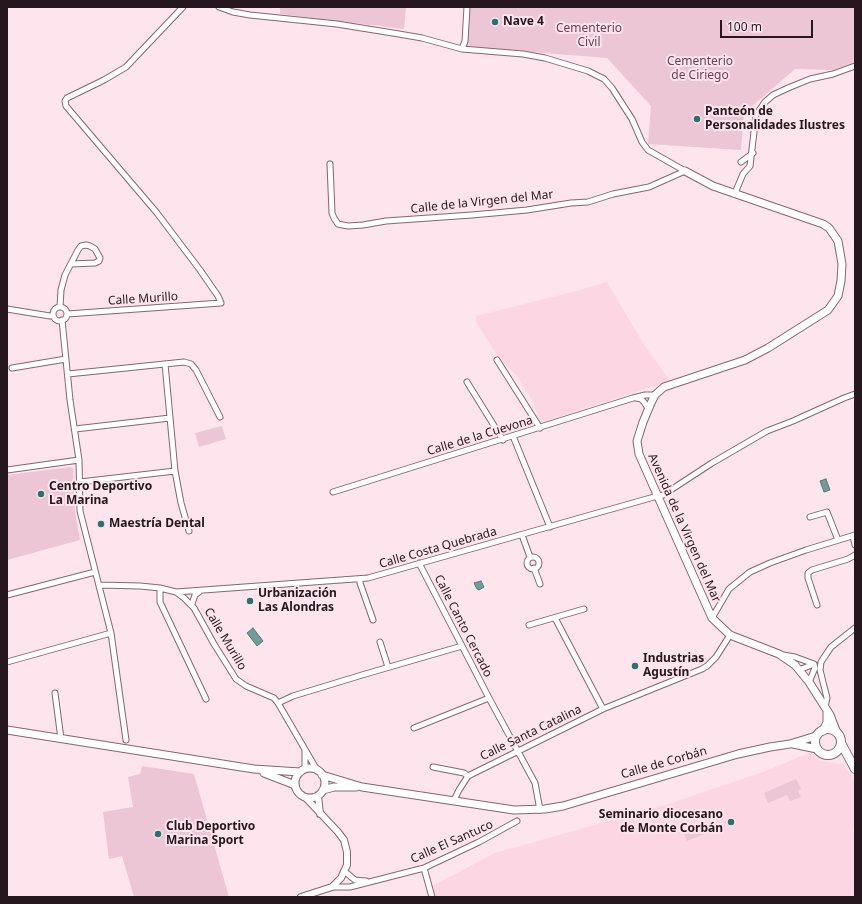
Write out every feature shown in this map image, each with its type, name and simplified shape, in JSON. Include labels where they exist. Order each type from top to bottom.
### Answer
[{"type":"main road","points":[[655,394],[664,387],[745,360],[768,348],[828,310],[838,296],[841,281],[841,252],[838,241],[830,228],[813,220],[713,186],[685,171]]},
{"type":"main road","name":"Avenida de la Virgen del Mar","points":[[655,394],[641,428],[637,441],[637,447],[712,618],[730,635],[788,659],[809,682],[830,715],[837,733]]},
{"type":"main road","name":"Avenida de la Virgen del Mar","points":[[820,733],[827,722],[826,710]]},
{"type":"main road","points":[[7,730],[254,769],[302,771],[311,768],[362,787]]},
{"type":"main road","points":[[828,730],[837,733],[853,765],[833,754],[824,754],[817,749],[815,742],[820,733],[828,730]]},
{"type":"main road","name":"Calle de Corbán","points":[[362,787],[514,810],[542,810],[563,806],[738,754],[790,744],[820,733]]},
{"type":"main road","points":[[833,754],[841,743]]},
{"type":"main road","name":"Calle de Corbán","points":[[790,744],[817,749]]},
{"type":"main road","points":[[254,769],[295,785]]},
{"type":"main road","points":[[302,771],[295,779],[295,785],[299,794],[306,798],[318,796],[323,790],[324,782],[320,772]]},
{"type":"main road","points":[[323,790],[362,787]]},
{"type":"street","name":"Calle Murillo","points":[[67,314],[221,303],[218,296],[200,270],[157,213],[66,106],[65,101],[67,98],[104,80],[126,67],[183,7]]},
{"type":"street","points":[[219,7],[233,12],[250,15],[354,26],[422,38],[462,49],[523,54],[546,58],[597,74],[604,79],[619,98],[632,119],[642,142],[648,150],[685,171]]},
{"type":"street","points":[[462,49],[465,41],[467,7]]},
{"type":"street","points":[[735,193],[743,174],[750,166],[753,153],[756,115],[769,98],[804,81],[833,74],[855,66]]},
{"type":"street","points":[[741,162],[753,153]]},
{"type":"street","name":"Calle de la Virgen del Mar","points":[[330,164],[332,213],[338,224],[348,226],[386,221],[472,216],[588,202],[613,194],[649,187],[685,171]]},
{"type":"street","points":[[60,307],[62,282],[68,269],[78,250],[81,246],[86,245],[95,249],[100,258],[99,261],[95,263],[71,264]]},
{"type":"street","points":[[60,307],[64,308],[67,314],[62,320]]},
{"type":"street","points":[[53,315],[55,309],[60,307]]},
{"type":"street","points":[[7,309],[50,316],[53,315]]},
{"type":"street","points":[[53,315],[57,320],[62,320]]},
{"type":"street","points":[[62,320],[79,460],[80,511],[111,632],[126,740]]},
{"type":"street","points":[[12,368],[66,359]]},
{"type":"street","points":[[497,360],[540,428]]},
{"type":"street","points":[[68,374],[184,362],[190,364],[196,370],[220,417]]},
{"type":"street","points":[[165,364],[175,471],[181,503],[189,531]]},
{"type":"street","points":[[467,382],[503,440]]},
{"type":"street","name":"Calle de la Cuevona","points":[[333,492],[503,440],[633,398],[655,394]]},
{"type":"street","points":[[658,496],[767,431],[855,394]]},
{"type":"street","points":[[633,398],[641,399],[648,408]]},
{"type":"street","points":[[75,429],[170,418]]},
{"type":"street","points":[[513,436],[550,527]]},
{"type":"street","points":[[7,470],[79,460]]},
{"type":"street","points":[[80,482],[175,471]]},
{"type":"street","name":"Calle Costa Quebrada","points":[[328,581],[360,579],[376,576],[658,496]]},
{"type":"street","points":[[810,517],[827,512],[838,540]]},
{"type":"street","points":[[522,535],[530,557]]},
{"type":"street","points":[[712,618],[729,589],[750,572],[777,560],[854,535],[855,545]]},
{"type":"street","points":[[817,605],[808,578],[808,573],[812,570],[848,559],[855,555]]},
{"type":"street","points":[[530,557],[527,560],[527,565],[530,568],[534,568]]},
{"type":"street","points":[[530,557],[535,557],[538,561],[538,566],[534,568]]},
{"type":"street","name":"Calle Canto Cercado","points":[[419,563],[535,783],[542,810]]},
{"type":"street","points":[[534,568],[540,584]]},
{"type":"street","points":[[7,595],[95,572]]},
{"type":"street","points":[[360,579],[360,583],[373,620]]},
{"type":"street","name":"Calle Murillo","points":[[99,585],[140,586],[160,588],[176,592],[328,581]]},
{"type":"street","points":[[160,588],[160,602],[206,699]]},
{"type":"street","name":"Calle Murillo","points":[[192,604],[195,595],[200,591]]},
{"type":"street","name":"Calle Murillo","points":[[176,592],[192,604],[236,679],[246,686],[274,698],[320,772]]},
{"type":"street","points":[[528,625],[584,609]]},
{"type":"street","points":[[555,618],[603,709]]},
{"type":"street","points":[[799,670],[814,664],[824,656],[831,647],[855,628]]},
{"type":"street","points":[[7,662],[111,632]]},
{"type":"street","name":"Calle Santa Catalina","points":[[468,776],[603,709],[708,666],[716,657],[730,635]]},
{"type":"street","points":[[380,642],[388,667]]},
{"type":"street","points":[[278,703],[293,696],[462,646]]},
{"type":"street","points":[[779,654],[795,657],[814,664]]},
{"type":"street","name":"Avenida de la Virgen del Mar","points":[[824,656],[821,662],[820,670],[826,698],[826,710]]},
{"type":"street","points":[[809,682],[815,668],[814,664]]},
{"type":"street","points":[[55,692],[61,739]]},
{"type":"street","points":[[414,728],[489,698]]},
{"type":"street","points":[[302,771],[305,750]]},
{"type":"street","points":[[433,768],[468,776],[454,800]]},
{"type":"street","points":[[318,796],[320,814]]},
{"type":"street","points":[[301,897],[332,888],[339,880],[347,865],[347,852],[344,840],[306,798]]},
{"type":"street","name":"Calle El Santuco","points":[[332,888],[350,887],[424,868],[479,842],[517,821]]},
{"type":"street","points":[[424,868],[431,894],[426,897]]},
{"type":"street","points":[[344,871],[355,880],[369,882]]},
{"type":"street","points":[[339,880],[344,887]]},
{"type":"shaded area","points":[[607,282],[643,343],[670,381],[540,423],[533,402],[517,376],[498,357],[476,322],[476,316]]},
{"type":"shaded area","points":[[826,479],[830,490],[824,492],[820,481]]},
{"type":"shaded area","points":[[481,581],[484,587],[479,590],[474,583]]},
{"type":"shaded area","points":[[253,628],[263,641],[257,646],[247,633]]},
{"type":"shaded area","name":"Seminario diocesano de Monte Corbán","points":[[809,753],[820,761],[843,764],[851,775],[855,784],[855,816],[853,831],[855,837],[855,897],[435,897],[432,886],[495,853],[662,806],[763,772]]},
{"type":"green space","points":[[280,7],[406,7],[404,29],[280,14]]},
{"type":"green space","name":"Cementerio de Ciriego","points":[[469,7],[855,7],[855,62],[833,70],[795,69],[744,113],[741,150],[648,144],[651,106],[607,58],[468,47]]},
{"type":"green space","points":[[222,426],[226,439],[199,447],[195,433]]},
{"type":"green space","name":"Centro Deportivo La Marina","points":[[71,467],[73,469],[75,512],[80,540],[7,560],[7,475]]},
{"type":"green space","name":"Club Deportivo Marina Sport","points":[[142,766],[194,774],[229,897],[134,897],[122,856],[109,859],[103,812],[133,807],[128,777],[140,774]]},
{"type":"green space","points":[[796,779],[801,789],[798,791],[801,797],[790,801],[787,795],[768,803],[764,793]]},
{"type":"green space","points":[[706,822],[710,832],[687,841],[683,832]]},
{"type":"place","name":"Nave 4","points":[[495,22]]},
{"type":"place","name":"Panteón de Personalidades Ilustres","points":[[697,119]]},
{"type":"place","name":"Centro Deportivo La Marina","points":[[41,494]]},
{"type":"place","name":"Maestría Dental","points":[[101,524]]},
{"type":"place","name":"Urbanización Las Alondras","points":[[250,601]]},
{"type":"place","name":"Industrias Agustín","points":[[635,666]]},
{"type":"place","name":"Seminario diocesano de Monte Corbán","points":[[731,822]]},
{"type":"place","name":"Club Deportivo Marina Sport","points":[[158,834]]},
{"type":"park label","name":"Cementerio Civil","points":[[589,36]]}]
